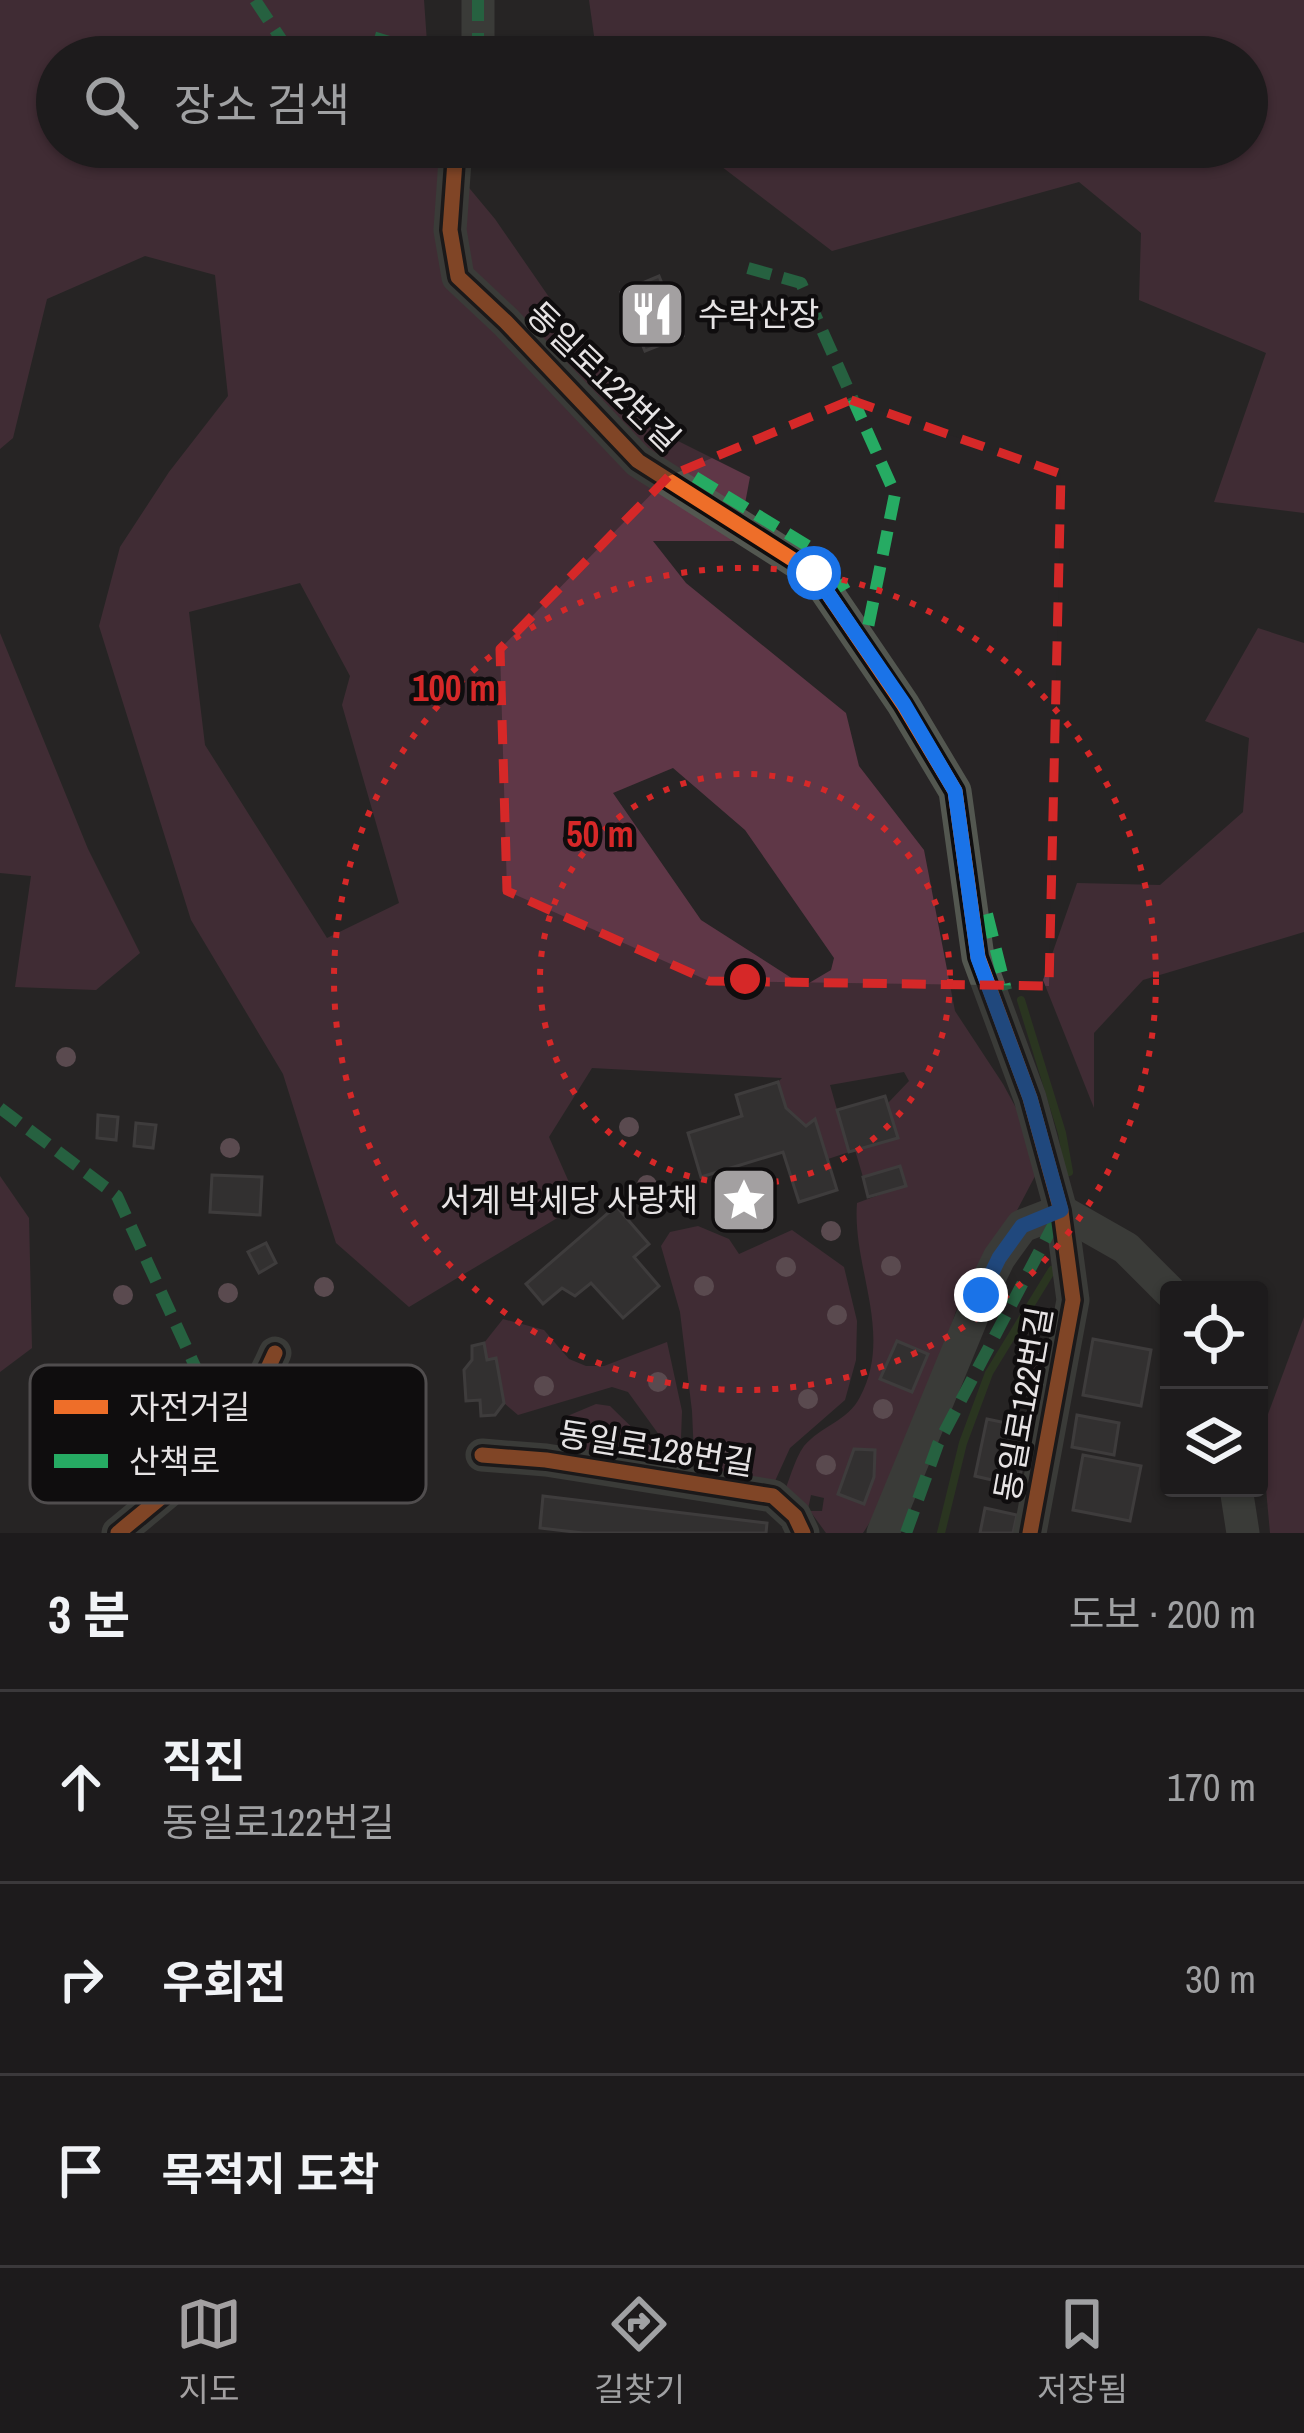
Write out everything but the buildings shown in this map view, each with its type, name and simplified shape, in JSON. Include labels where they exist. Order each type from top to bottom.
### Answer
[{"type":"street","points":[[478,0],[478,36]]},
{"type":"street","name":"동일로122번길","points":[[454,168],[450,230],[458,277],[638,461],[814,573],[904,704],[955,791],[978,958],[1030,1098],[1061,1210],[1073,1300],[1030,1533]]},
{"type":"street","points":[[884,1533],[999,1258],[1022,1226],[1061,1210],[1126,1248],[1160,1282]]},
{"type":"street","points":[[270,1365],[275,1353]]},
{"type":"street","name":"동일로128번길","points":[[482,1455],[546,1460],[773,1496],[795,1516],[803,1533]]},
{"type":"street","points":[[1238,1497],[1244,1533]]},
{"type":"street","points":[[118,1533],[154,1503]]},
{"type":"highlighted area","points":[[851,400],[1061,474],[1049,986],[709,981],[507,891],[500,649],[669,476]]},
{"type":"shaded area","points":[[0,0],[424,0],[427,36],[36,36],[36,168],[452,168],[495,219],[578,339],[650,427],[750,477],[738,541],[653,541],[686,583],[846,713],[859,766],[924,850],[955,1011],[1044,1159],[1005,1233],[965,1284],[876,1513],[863,1533],[826,1533],[810,1511],[822,1511],[824,1498],[811,1495],[808,1509],[782,1498],[804,1446],[855,1405],[869,1373],[873,1325],[857,1203],[906,1185],[900,1166],[863,1177],[855,1150],[897,1138],[888,1103],[909,1081],[904,1072],[830,1085],[849,1152],[828,1159],[815,1120],[806,1126],[786,1108],[778,1082],[782,1078],[592,1068],[549,1137],[579,1205],[409,1307],[336,1243],[283,1074],[191,920],[99,626],[120,547],[169,472],[228,396],[215,275],[145,256],[47,299],[13,438],[0,449]],"holes":[[[300,583],[350,676],[342,705],[399,903],[327,938],[205,745],[189,612]],[[673,768],[745,830],[834,958],[831,970],[804,986],[701,920],[613,793]]]},
{"type":"shaded area","points":[[589,0],[1304,0],[1304,513],[1214,502],[1266,353],[1139,300],[1141,233],[1079,182],[832,251],[723,168],[1268,168],[1268,36],[594,36]]},
{"type":"shaded area","points":[[1258,628],[1304,643],[1304,932],[1143,980],[1094,1033],[1094,1108],[1043,980],[1077,883],[1160,885],[1243,812],[1249,738],[1205,721]]},
{"type":"shaded area","points":[[0,633],[88,849],[140,953],[96,990],[15,987],[31,876],[0,873]]},
{"type":"shaded area","points":[[0,1176],[29,1218],[32,1348],[0,1372]]},
{"type":"shaded area","points":[[698,1226],[729,1239],[739,1254],[792,1230],[844,1267],[857,1321],[856,1360],[845,1400],[790,1448],[770,1492],[695,1477],[680,1312],[661,1246],[670,1232]]},
{"type":"shaded area","points":[[1304,1317],[1304,1533],[1270,1533],[1268,1414]]},
{"type":"shaded area","points":[[503,1319],[544,1330],[569,1359],[586,1366],[604,1366],[667,1342],[682,1411],[681,1438],[665,1443],[628,1392],[612,1387],[518,1415],[504,1403],[496,1359],[487,1360],[484,1343]]},
{"type":"shaded area","points":[[596,1404],[610,1406],[655,1450],[682,1462],[681,1475],[571,1455],[574,1426],[565,1417]]},
{"type":"waterway","points":[[1021,1000],[1062,1133],[1069,1172]]},
{"type":"waterway","points":[[941,1533],[963,1443],[989,1373],[1052,1270]]},
{"type":"marked path","points":[[255,0],[279,36]]},
{"type":"marked path","points":[[478,0],[478,36]]},
{"type":"marked path","points":[[748,268],[801,283],[895,494],[864,647]]},
{"type":"marked path","points":[[695,477],[826,557],[845,590]]},
{"type":"marked path","points":[[987,914],[1006,990]]},
{"type":"marked path","points":[[0,1108],[117,1196],[194,1365]]},
{"type":"marked path","points":[[906,1533],[938,1444],[1058,1216]]},
{"type":"cycle path","points":[[454,168],[450,230],[458,277],[638,461],[814,573],[955,791],[978,957],[1030,1098],[1061,1211],[1073,1300],[1030,1533]]},
{"type":"cycle path","points":[[269,1365],[275,1353]]},
{"type":"cycle path","points":[[482,1455],[546,1460],[773,1496],[795,1516],[803,1533]]},
{"type":"cycle path","points":[[118,1533],[154,1503]]},
{"type":"place","name":"수락산장","points":[[652,314]]},
{"type":"place","name":"서계 박세당 사랑채","points":[[744,1200]]},
{"type":"route","points":[[814,573],[904,704],[955,791],[978,958],[1030,1098],[1061,1210],[1022,1226],[981,1295]]}]
